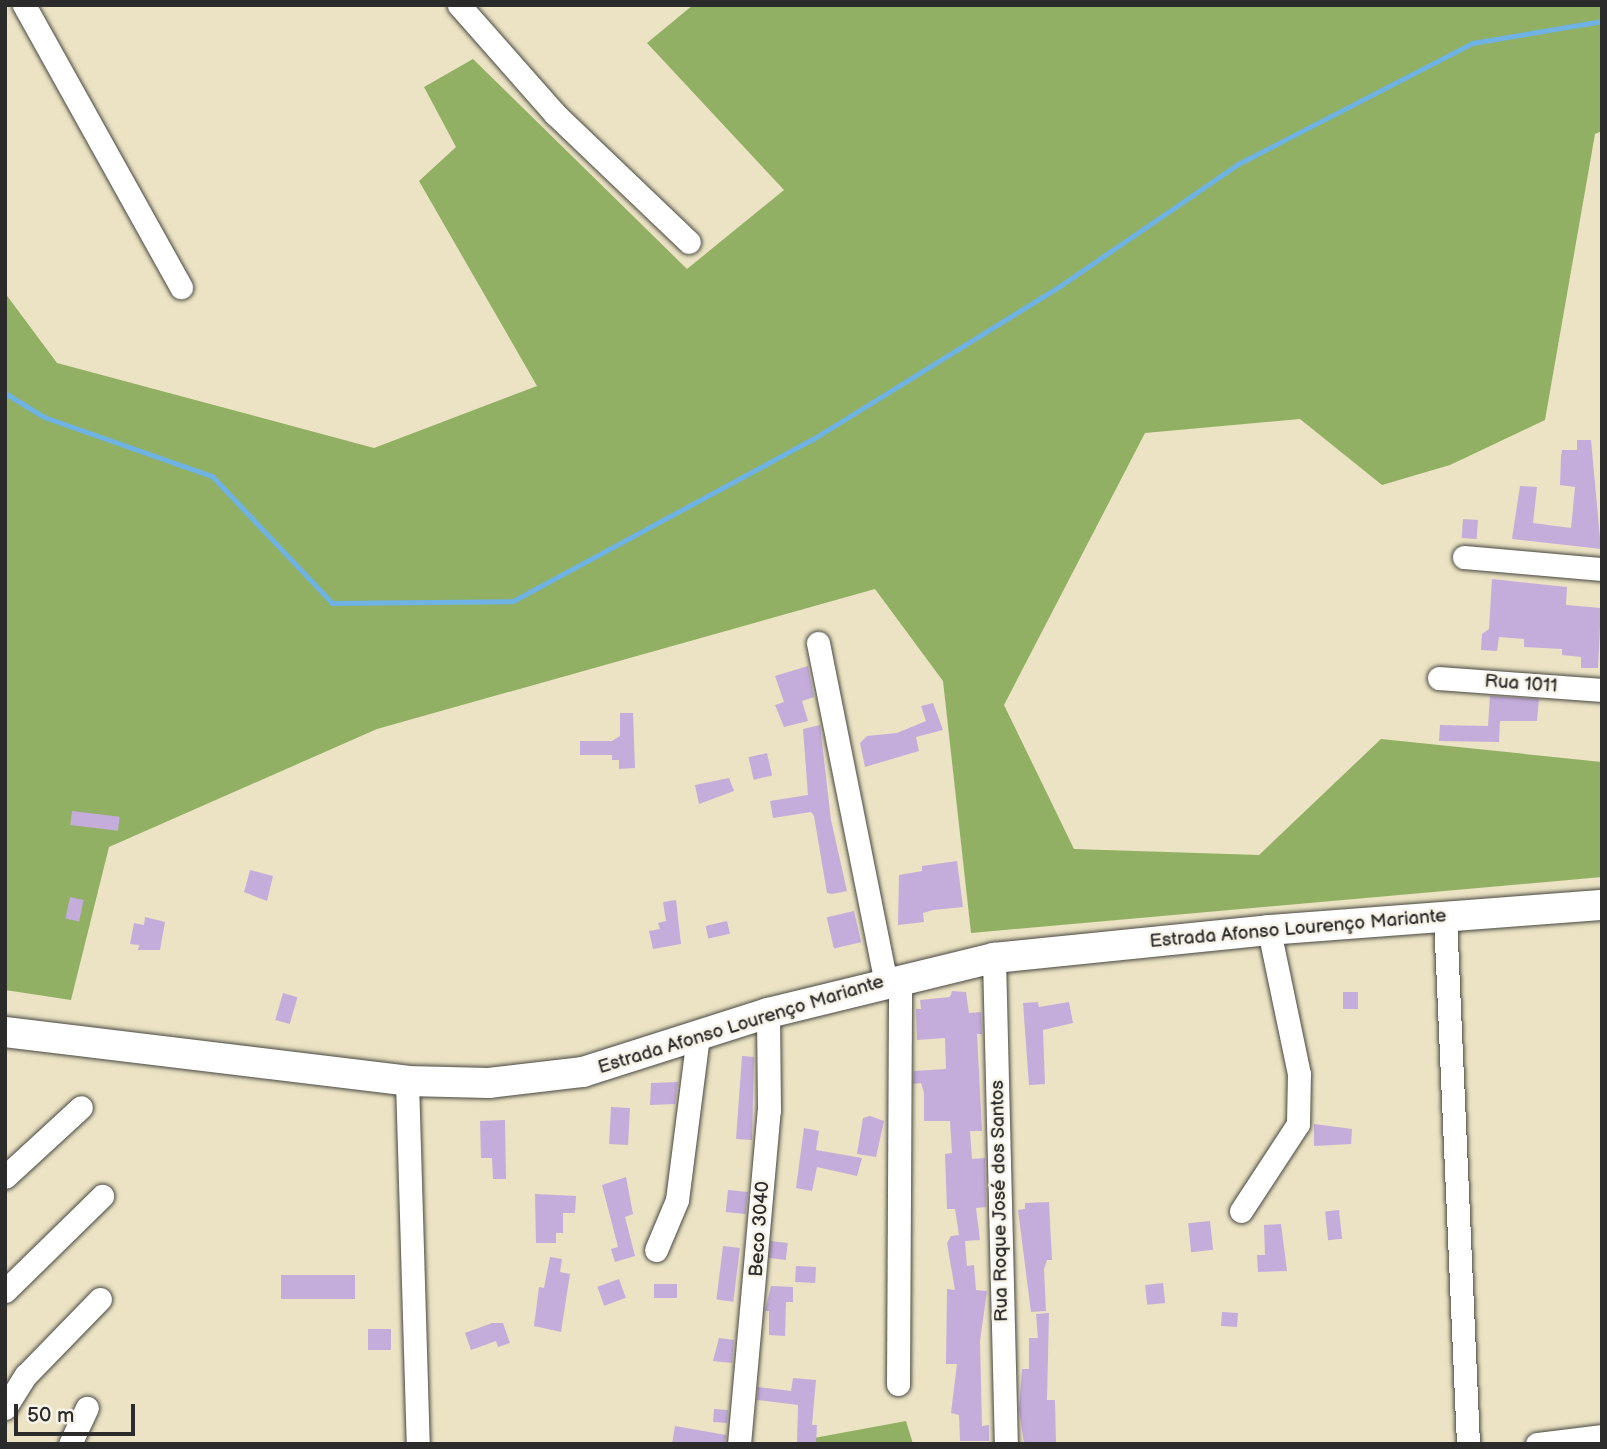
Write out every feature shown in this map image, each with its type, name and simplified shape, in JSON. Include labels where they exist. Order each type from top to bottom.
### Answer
[{"type":"main road","name":"Estrada Afonso Lourenço Mariante","points":[[5,1032],[412,1081],[489,1083],[583,1072],[768,1013],[893,980],[994,958],[1269,930],[1602,905]]},
{"type":"street","points":[[24,5],[181,287]]},
{"type":"street","points":[[460,5],[555,114],[689,242]]},
{"type":"street","points":[[1464,557],[1602,569]]},
{"type":"street","points":[[818,643],[893,980],[898,1384]]},
{"type":"street","name":"Rua 1011","points":[[1439,678],[1602,690]]},
{"type":"street","points":[[1445,917],[1468,1444]]},
{"type":"street","points":[[1241,1211],[1298,1124],[1299,1074],[1269,930]]},
{"type":"street","name":"Rua Roque José dos Santos","points":[[994,958],[1006,1444]]},
{"type":"street","name":"Beco 3040","points":[[739,1444],[769,1110],[768,1013]]},
{"type":"street","points":[[656,1250],[677,1200],[698,1036]]},
{"type":"street","points":[[412,1081],[418,1444]]},
{"type":"street","points":[[412,1081],[434,1444]]},
{"type":"street","points":[[5,1178],[81,1107]]},
{"type":"street","points":[[5,1291],[102,1196]]},
{"type":"street","points":[[5,1408],[26,1376],[100,1299]]},
{"type":"street","points":[[70,1444],[87,1408]]},
{"type":"street","points":[[1537,1444],[1602,1436]]},
{"type":"green space","points":[[693,5],[1602,5],[1602,131],[1595,134],[1545,420],[1450,465],[1382,485],[1300,419],[1145,433],[1004,705],[1074,849],[1259,855],[1381,739],[1602,762],[1602,877],[971,933],[943,681],[875,589],[377,729],[109,847],[71,1000],[5,990],[5,293],[57,363],[374,448],[537,386],[419,181],[456,147],[424,87],[473,59],[687,269],[784,190],[647,43]]},
{"type":"green space","points":[[906,1421],[913,1444],[796,1444],[814,1438]]},
{"type":"building","points":[[1577,440],[1591,440],[1601,549],[1512,539],[1520,486],[1537,487],[1533,523],[1571,528],[1575,487],[1560,485],[1561,456],[1562,450],[1577,450]]},
{"type":"building","points":[[1463,519],[1478,520],[1477,539],[1462,538]]},
{"type":"building","points":[[1492,579],[1567,587],[1566,605],[1601,608],[1598,668],[1581,668],[1581,657],[1562,655],[1562,649],[1524,647],[1524,639],[1499,637],[1497,651],[1481,650],[1482,634],[1489,629]]},
{"type":"building","points":[[808,666],[814,697],[802,701],[808,721],[784,727],[775,705],[784,702],[775,676]]},
{"type":"building","points":[[1490,696],[1539,699],[1537,721],[1500,721],[1499,742],[1439,741],[1440,725],[1488,726]]},
{"type":"building","points":[[933,703],[943,730],[916,737],[919,751],[865,767],[860,743],[867,736],[897,733],[926,721],[921,706]]},
{"type":"building","points":[[620,713],[633,713],[635,768],[619,769],[619,760],[612,760],[612,755],[580,755],[580,741],[612,741],[620,736]]},
{"type":"building","points":[[820,725],[831,820],[847,891],[832,894],[827,893],[814,816],[811,812],[773,818],[770,801],[808,795],[803,729]]},
{"type":"building","points":[[767,753],[772,775],[754,780],[748,757]]},
{"type":"building","points":[[729,778],[734,791],[699,804],[695,785]]},
{"type":"building","points":[[72,811],[120,817],[118,831],[70,825]]},
{"type":"building","points":[[957,861],[963,907],[933,910],[923,913],[924,922],[898,925],[899,875],[922,871],[922,866]]},
{"type":"building","points":[[250,870],[273,876],[267,901],[244,892]]},
{"type":"building","points":[[70,897],[84,900],[79,921],[65,919]]},
{"type":"building","points":[[676,900],[681,944],[653,949],[649,931],[660,929],[658,923],[666,921],[663,902]]},
{"type":"building","points":[[854,911],[861,942],[834,948],[827,917]]},
{"type":"building","points":[[145,917],[165,922],[160,950],[138,950],[139,945],[130,944],[134,923],[144,925]]},
{"type":"building","points":[[727,921],[730,934],[708,939],[706,926]]},
{"type":"building","points":[[952,991],[966,992],[969,1013],[981,1012],[982,1034],[977,1034],[982,1131],[970,1131],[972,1159],[985,1158],[986,1207],[976,1208],[980,1240],[965,1241],[967,1266],[974,1265],[976,1290],[987,1291],[980,1341],[982,1426],[989,1425],[989,1441],[960,1441],[959,1415],[951,1413],[957,1364],[946,1364],[947,1289],[955,1290],[947,1243],[951,1236],[959,1235],[955,1209],[947,1209],[945,1154],[952,1153],[950,1121],[924,1121],[924,1093],[921,1083],[913,1084],[914,1071],[946,1069],[945,1038],[917,1040],[916,1009],[921,1009],[920,1000],[950,997]]},
{"type":"building","points":[[1343,992],[1358,992],[1358,1009],[1343,1009]]},
{"type":"building","points":[[283,993],[297,997],[290,1024],[275,1020]]},
{"type":"building","points":[[1038,1002],[1039,1007],[1069,1002],[1073,1023],[1043,1030],[1045,1084],[1029,1085],[1023,1003]]},
{"type":"building","points":[[742,1056],[754,1057],[752,1140],[736,1139]]},
{"type":"building","points":[[678,1082],[675,1104],[650,1105],[651,1083]]},
{"type":"building","points":[[611,1107],[630,1108],[628,1145],[609,1144]]},
{"type":"building","points":[[870,1116],[884,1121],[876,1157],[857,1154],[863,1118]]},
{"type":"building","points":[[505,1120],[506,1179],[493,1179],[492,1158],[481,1158],[480,1121]]},
{"type":"building","points":[[1314,1124],[1352,1129],[1351,1144],[1314,1146]]},
{"type":"building","points":[[804,1128],[819,1131],[816,1150],[862,1158],[857,1176],[817,1167],[812,1191],[796,1188]]},
{"type":"building","points":[[626,1177],[633,1214],[625,1217],[635,1256],[615,1262],[611,1249],[618,1247],[602,1185]]},
{"type":"building","points":[[728,1190],[748,1192],[746,1214],[726,1212]]},
{"type":"building","points":[[535,1194],[576,1196],[575,1213],[563,1213],[563,1233],[556,1233],[556,1243],[536,1243]]},
{"type":"building","points":[[1049,1202],[1052,1260],[1047,1260],[1044,1269],[1046,1311],[1031,1312],[1018,1210],[1025,1209],[1025,1203]]},
{"type":"building","points":[[1339,1210],[1342,1239],[1328,1240],[1325,1211]]},
{"type":"building","points":[[1210,1221],[1213,1250],[1191,1252],[1188,1223]]},
{"type":"building","points":[[1281,1224],[1287,1271],[1258,1272],[1257,1255],[1265,1255],[1264,1225]]},
{"type":"building","points":[[771,1241],[788,1243],[786,1260],[769,1258]]},
{"type":"building","points":[[723,1246],[740,1248],[733,1302],[716,1300]]},
{"type":"building","points":[[550,1257],[562,1259],[560,1272],[570,1274],[561,1332],[534,1326],[539,1287],[544,1288]]},
{"type":"building","points":[[796,1266],[816,1267],[815,1283],[795,1282]]},
{"type":"building","points":[[281,1275],[355,1275],[355,1299],[281,1299]]},
{"type":"building","points":[[619,1279],[626,1298],[604,1306],[597,1287]]},
{"type":"building","points":[[1163,1283],[1165,1303],[1147,1305],[1145,1285]]},
{"type":"building","points":[[654,1284],[677,1284],[677,1298],[654,1298]]},
{"type":"building","points":[[771,1286],[793,1287],[793,1302],[786,1302],[785,1336],[769,1335],[769,1311],[765,1311]]},
{"type":"building","points":[[1222,1312],[1238,1313],[1237,1327],[1221,1326]]},
{"type":"building","points":[[1049,1313],[1047,1400],[1055,1400],[1056,1444],[1024,1444],[1019,1409],[1022,1369],[1029,1369],[1029,1338],[1038,1338],[1036,1314]]},
{"type":"building","points":[[492,1323],[503,1323],[510,1343],[498,1347],[496,1341],[471,1350],[465,1333]]},
{"type":"building","points":[[368,1329],[391,1329],[391,1350],[368,1350]]},
{"type":"building","points":[[719,1338],[734,1340],[732,1363],[713,1361]]},
{"type":"building","points":[[793,1378],[816,1380],[812,1425],[817,1425],[816,1444],[797,1444],[798,1405],[757,1400],[758,1387],[791,1391]]},
{"type":"building","points":[[714,1409],[728,1410],[727,1423],[713,1422]]},
{"type":"building","points":[[675,1426],[726,1435],[725,1444],[672,1444]]},
{"type":"waterway","points":[[5,393],[44,417],[212,476],[332,603],[513,601],[813,439],[1057,288],[1238,164],[1472,43],[1602,21]]}]
